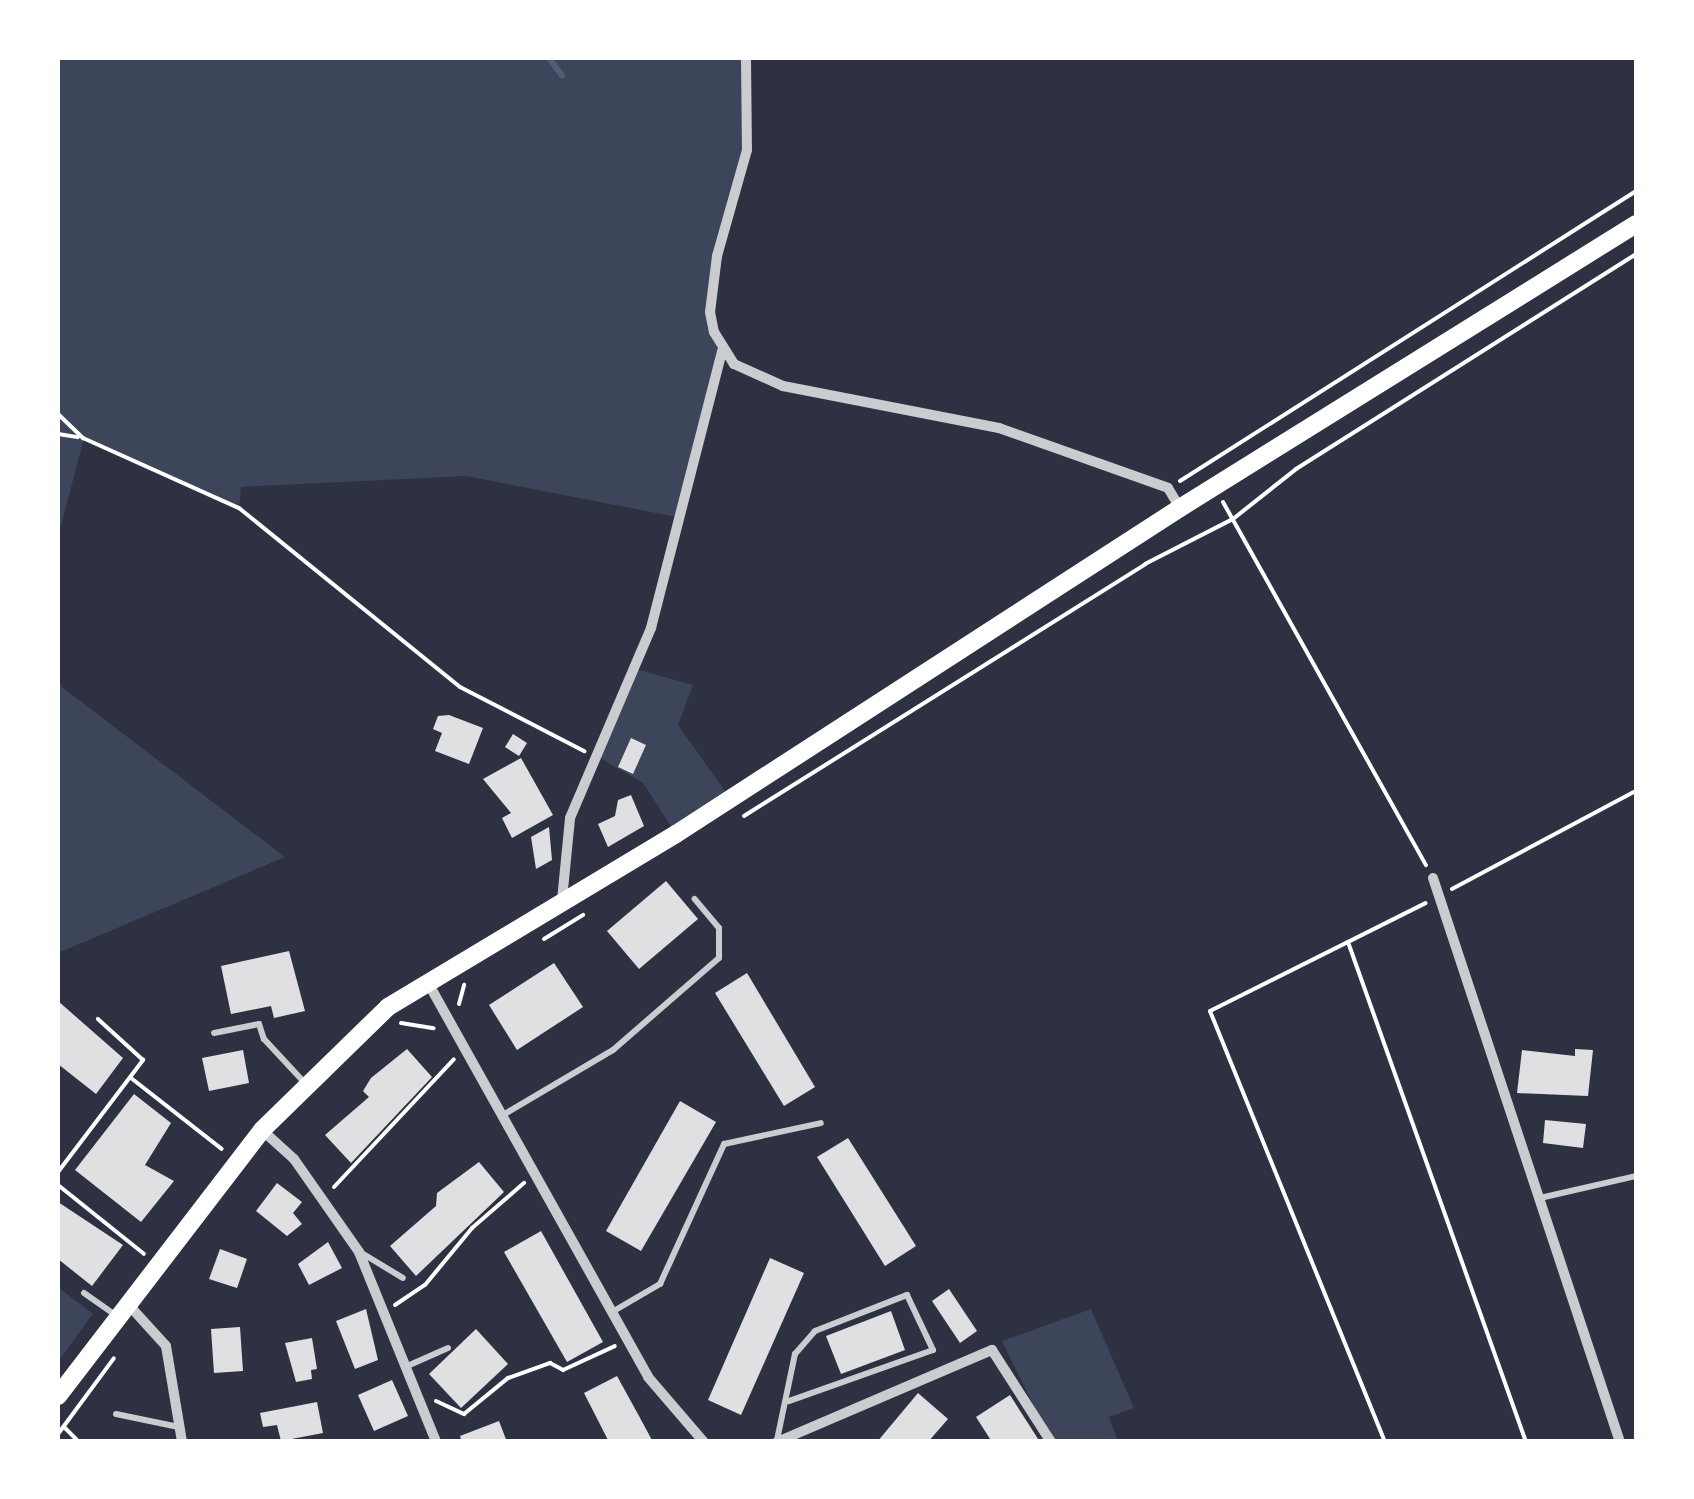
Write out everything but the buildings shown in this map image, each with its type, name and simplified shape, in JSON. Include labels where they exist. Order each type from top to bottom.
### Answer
[{"type":"main road","points":[[58,1396],[157,1264],[304,1082],[426,980],[676,834],[1180,508],[1636,224]]},
{"type":"street","points":[[562,900],[566,835],[594,755],[661,598],[722,351],[710,312],[712,284],[747,150],[746,58]]},
{"type":"street","points":[[722,351],[765,382],[999,428],[1168,488],[1180,508]]},
{"type":"street","points":[[1433,878],[1620,1442]]},
{"type":"street","points":[[426,980],[627,1340],[670,1408],[704,1442]]},
{"type":"street","points":[[262,1130],[322,1195],[359,1252],[436,1442]]},
{"type":"street","points":[[122,1309],[166,1346],[182,1442]]},
{"type":"street","points":[[777,1442],[992,1350],[1051,1442]]},
{"type":"lane","points":[[502,1116],[613,1050],[719,958],[719,928],[695,899]]},
{"type":"lane","points":[[214,1033],[259,1024],[264,1040],[304,1082]]},
{"type":"lane","points":[[611,1313],[660,1284],[724,1144],[821,1124]]},
{"type":"lane","points":[[1539,1198],[1636,1176]]},
{"type":"lane","points":[[359,1252],[378,1258],[403,1278]]},
{"type":"lane","points":[[84,1294],[122,1309]]},
{"type":"lane","points":[[777,1442],[789,1401],[795,1354],[815,1331],[907,1294],[932,1350],[789,1401]]},
{"type":"lane","points":[[404,1367],[448,1348]]},
{"type":"lane","points":[[116,1414],[180,1427]]},
{"type":"path","points":[[1168,488],[1636,191]]},
{"type":"path","points":[[728,826],[1145,564],[1233,519],[1296,469],[1636,254]]},
{"type":"path","points":[[58,414],[83,438]]},
{"type":"path","points":[[58,434],[83,438],[239,508],[460,686],[594,755]]},
{"type":"path","points":[[1214,488],[1433,878]]},
{"type":"path","points":[[1385,1442],[1210,1012],[1635,792],[1636,803]]},
{"type":"path","points":[[527,948],[592,909]]},
{"type":"path","points":[[1348,942],[1526,1442]]},
{"type":"path","points":[[464,985],[480,976]]},
{"type":"path","points":[[58,1172],[143,1060],[98,1019]]},
{"type":"path","points":[[322,1195],[344,1180],[400,1123],[398,1114],[455,1061],[438,1031],[428,1024],[401,1023],[389,1033]]},
{"type":"path","points":[[438,1031],[451,1023]]},
{"type":"path","points":[[130,1077],[238,1161]]},
{"type":"path","points":[[382,1310],[425,1285],[472,1228],[534,1174]]},
{"type":"path","points":[[58,1185],[157,1264]]},
{"type":"path","points":[[423,1406],[434,1400],[464,1414],[508,1378],[550,1364],[563,1370],[627,1340]]},
{"type":"path","points":[[58,1434],[118,1351]]},
{"type":"path","points":[[64,1427],[79,1442]]},
{"type":"shaded area","points":[[58,58],[746,58],[751,116],[711,312],[722,351],[682,518],[466,476],[241,487],[239,508],[84,438],[58,537]]},
{"type":"shaded area","points":[[636,669],[693,685],[678,725],[730,798],[676,834],[643,783],[595,755]]},
{"type":"shaded area","points":[[58,684],[285,857],[58,953]]},
{"type":"shaded area","points":[[58,1287],[93,1314],[58,1362]]},
{"type":"shaded area","points":[[1091,1309],[1134,1408],[1109,1417],[1118,1441],[1051,1441],[1002,1341]]},
{"type":"waterway","points":[[549,58],[562,76]]}]
